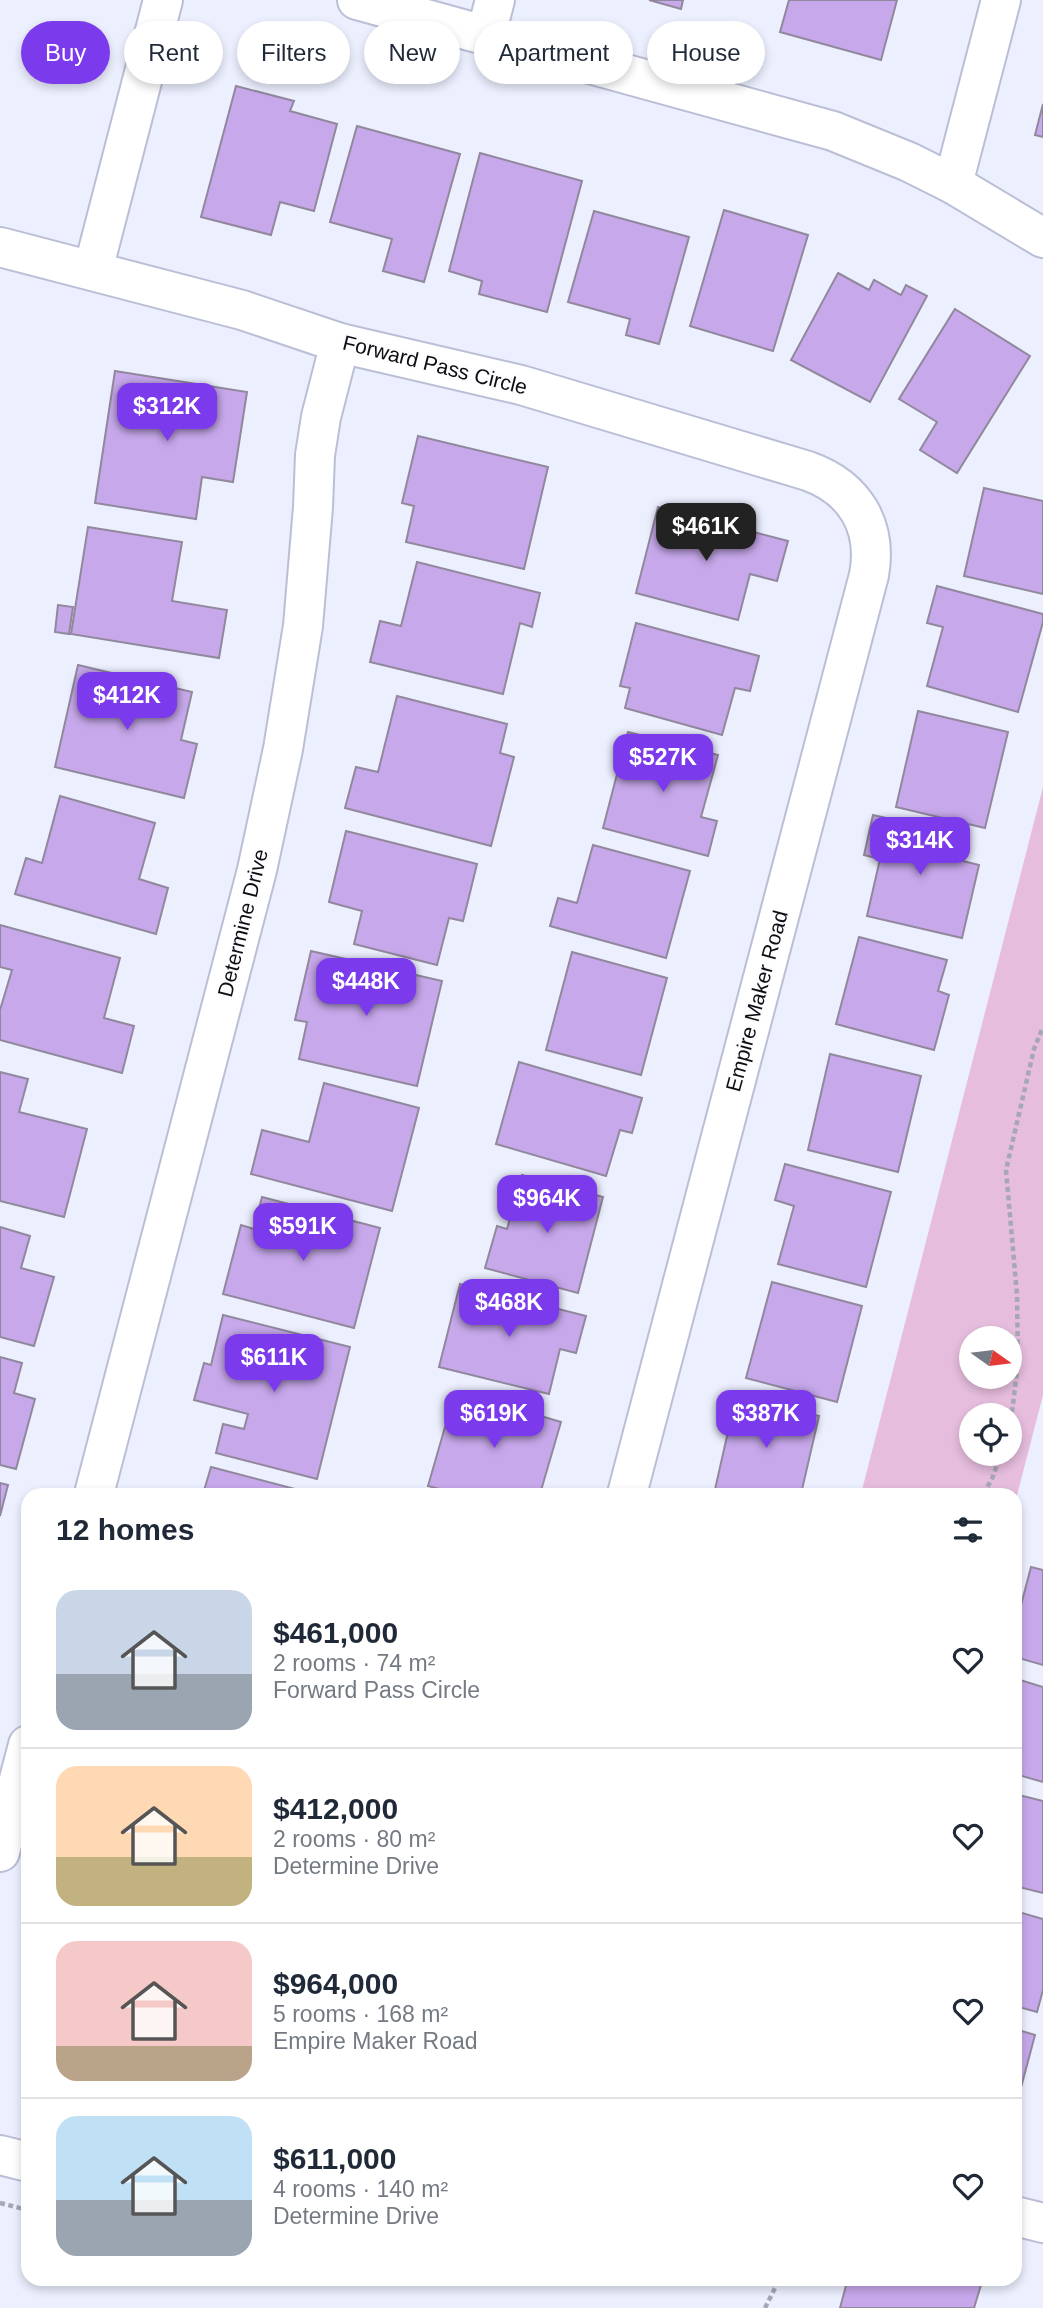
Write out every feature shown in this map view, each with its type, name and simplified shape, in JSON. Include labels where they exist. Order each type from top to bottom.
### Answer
[{"type":"street","points":[[93,270],[163,0]]},
{"type":"street","points":[[357,0],[490,17],[567,59],[833,131],[909,162],[953,184],[1043,238]]},
{"type":"street","points":[[953,184],[1001,0]]},
{"type":"street","name":"Forward Pass Circle","points":[[0,247],[242,310],[340,343],[521,385],[808,471],[841,488],[858,508]]},
{"type":"street","name":"Determine Drive","points":[[96,1488],[243,930],[263,843],[283,749],[303,626],[315,455],[321,417],[340,343]]},
{"type":"street","name":"Empire Maker Road","points":[[629,1488],[869,575],[871,543],[858,508]]},
{"type":"street","points":[[0,1852],[21,1772]]},
{"type":"street","points":[[0,2155],[21,2160]]},
{"type":"street","points":[[1022,2218],[1043,2223]]},
{"type":"path","points":[[1013,1403],[1018,1363],[1017,1295],[1006,1170],[1034,1049],[1043,1027]]},
{"type":"path","points":[[987,1488],[997,1466]]},
{"type":"path","points":[[0,2203],[21,2208]]},
{"type":"path","points":[[765,2308],[776,2286]]},
{"type":"shaded area","points":[[1043,787],[1043,1395],[1019,1488],[863,1488]]},
{"type":"building","points":[[649,0],[683,0],[681,9]]},
{"type":"building","points":[[789,0],[897,0],[881,60],[780,32]]},
{"type":"building","points":[[236,86],[294,101],[290,111],[337,124],[314,211],[280,202],[271,235],[201,217]]},
{"type":"building","points":[[1043,104],[1043,137],[1035,135]]},
{"type":"building","points":[[357,126],[460,154],[424,282],[383,271],[392,239],[330,222]]},
{"type":"building","points":[[480,153],[582,181],[547,312],[479,294],[482,281],[449,271]]},
{"type":"building","points":[[724,210],[808,235],[773,351],[690,326]]},
{"type":"building","points":[[594,211],[689,237],[659,344],[626,335],[630,319],[568,302]]},
{"type":"building","points":[[838,273],[869,290],[874,280],[901,295],[906,285],[927,296],[870,402],[791,360]]},
{"type":"building","points":[[955,309],[1030,356],[957,473],[920,450],[937,422],[899,399]]},
{"type":"building","points":[[115,371],[247,392],[233,482],[202,477],[196,519],[95,503]]},
{"type":"building","points":[[418,436],[548,467],[524,569],[406,542],[414,506],[402,503]]},
{"type":"building","points":[[984,488],[1043,501],[1043,594],[964,576]]},
{"type":"building","points":[[658,507],[788,541],[777,581],[750,574],[738,620],[636,593]]},
{"type":"building","points":[[88,527],[182,542],[172,601],[227,610],[219,658],[71,634]]},
{"type":"building","points":[[417,562],[540,593],[532,627],[520,623],[503,694],[370,662],[380,621],[401,626]]},
{"type":"building","points":[[937,586],[1043,614],[1018,712],[927,686],[943,627],[927,623]]},
{"type":"building","points":[[58,605],[73,607],[69,634],[55,632]]},
{"type":"building","points":[[636,623],[759,656],[750,691],[735,688],[722,735],[625,708],[630,688],[620,686]]},
{"type":"building","points":[[78,665],[192,692],[181,740],[197,744],[184,798],[55,767]]},
{"type":"building","points":[[397,696],[507,724],[500,753],[514,757],[491,846],[345,808],[356,767],[378,772]]},
{"type":"building","points":[[918,711],[1008,732],[985,828],[896,807]]},
{"type":"building","points":[[628,732],[718,755],[701,817],[717,821],[708,856],[603,828]]},
{"type":"building","points":[[60,796],[155,823],[139,879],[168,888],[156,934],[15,894],[26,858],[42,863]]},
{"type":"building","points":[[873,815],[969,837],[963,861],[979,865],[962,938],[867,916],[880,859],[864,855]]},
{"type":"building","points":[[346,831],[477,864],[463,921],[449,918],[437,965],[354,944],[362,911],[329,902]]},
{"type":"building","points":[[593,845],[690,871],[666,958],[550,926],[558,898],[577,903]]},
{"type":"building","points":[[0,925],[120,958],[104,1018],[134,1026],[122,1073],[0,1040],[0,1010],[12,970],[0,967]]},
{"type":"building","points":[[859,937],[947,960],[938,991],[949,995],[934,1050],[836,1024]]},
{"type":"building","points":[[311,951],[442,981],[417,1086],[299,1059],[307,1022],[295,1020]]},
{"type":"building","points":[[572,952],[667,978],[641,1075],[546,1050]]},
{"type":"building","points":[[830,1054],[921,1076],[898,1172],[808,1150]]},
{"type":"building","points":[[519,1062],[642,1098],[632,1133],[620,1130],[606,1176],[496,1144]]},
{"type":"building","points":[[0,1072],[28,1079],[19,1112],[87,1129],[64,1217],[0,1201]]},
{"type":"building","points":[[324,1083],[419,1108],[392,1211],[251,1174],[262,1130],[309,1142]]},
{"type":"building","points":[[785,1164],[891,1192],[866,1287],[778,1264],[794,1206],[775,1200]]},
{"type":"building","points":[[522,1175],[603,1197],[578,1293],[485,1268],[497,1226],[507,1229]]},
{"type":"building","points":[[262,1197],[380,1228],[354,1328],[223,1294],[241,1225],[254,1229]]},
{"type":"building","points":[[0,1227],[30,1236],[21,1268],[54,1277],[34,1346],[0,1337]]},
{"type":"building","points":[[772,1282],[862,1306],[837,1402],[746,1378]]},
{"type":"building","points":[[460,1284],[586,1316],[576,1353],[560,1349],[549,1394],[439,1367]]},
{"type":"building","points":[[223,1315],[350,1347],[317,1479],[216,1453],[223,1424],[244,1429],[248,1414],[194,1400],[204,1363],[211,1365]]},
{"type":"building","points":[[0,1357],[22,1363],[14,1393],[35,1399],[16,1469],[0,1465]]},
{"type":"building","points":[[463,1393],[561,1422],[542,1488],[428,1486],[445,1427],[453,1430]]},
{"type":"building","points":[[736,1396],[819,1416],[802,1488],[715,1488]]},
{"type":"building","points":[[211,1467],[291,1488],[205,1488]]},
{"type":"building","points":[[0,1483],[8,1485],[0,1516]]},
{"type":"building","points":[[1031,1567],[1043,1570],[1043,1665],[1022,1659],[1022,1601]]},
{"type":"building","points":[[1022,1681],[1043,1687],[1043,1782],[1022,1776]]},
{"type":"building","points":[[1022,1796],[1043,1801],[1043,1893],[1022,1888]]},
{"type":"building","points":[[1022,1913],[1043,1919],[1043,1990],[1037,2012],[1022,2008]]},
{"type":"building","points":[[1022,2031],[1035,2035],[1022,2084]]},
{"type":"building","points":[[846,2286],[981,2286],[974,2308],[840,2308]]}]
